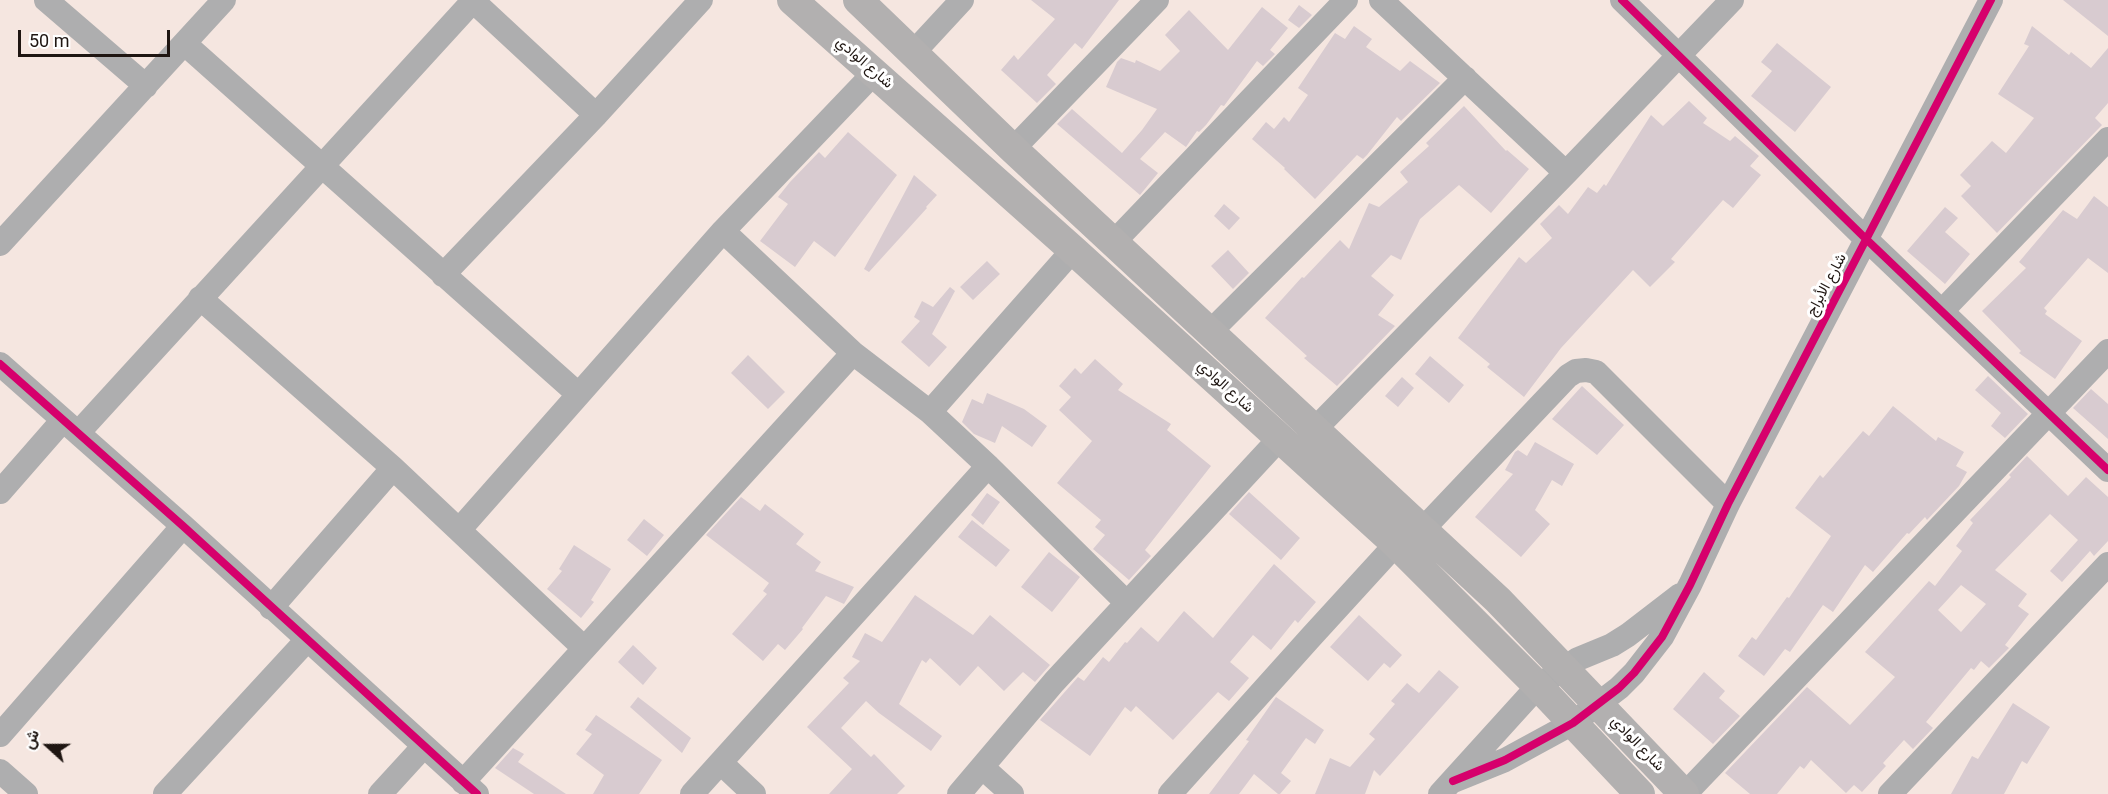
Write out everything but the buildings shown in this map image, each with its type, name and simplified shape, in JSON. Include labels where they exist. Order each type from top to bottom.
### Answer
[{"type":"main road","name":"شارع الوادي","points":[[792,0],[1281,437],[1396,544],[1538,686],[1640,794]]},
{"type":"main road","name":"شارع الوادي","points":[[858,0],[1113,243],[1498,600],[1685,794]]},
{"type":"street","points":[[46,0],[146,86]]},
{"type":"street","points":[[0,244],[224,0]]},
{"type":"street","points":[[0,492],[200,298],[472,0],[596,115]]},
{"type":"street","points":[[443,275],[596,115],[701,0]]},
{"type":"street","points":[[912,53],[962,0]]},
{"type":"street","points":[[1013,149],[1157,0]]},
{"type":"street","points":[[1113,243],[1346,0]]},
{"type":"street","points":[[1381,0],[1566,173]]},
{"type":"street","points":[[1622,0],[1866,239],[2108,470]]},
{"type":"street","points":[[1314,430],[1732,0]]},
{"type":"street","name":"شارع الأبراج","points":[[1446,788],[1505,760],[1573,723],[1618,688],[1649,655],[1676,615],[1728,504],[1991,0]]},
{"type":"street","points":[[185,44],[578,394]]},
{"type":"street","points":[[459,529],[723,231],[875,72]]},
{"type":"street","points":[[1210,332],[1465,78]]},
{"type":"street","points":[[1942,311],[2108,139]]},
{"type":"street","points":[[723,231],[853,353],[930,412],[1127,603]]},
{"type":"street","points":[[930,412],[1073,250]]},
{"type":"street","points":[[200,298],[393,468],[584,648]]},
{"type":"street","points":[[1685,794],[2108,351]]},
{"type":"street","points":[[0,364],[183,526],[470,788],[584,648],[853,353]]},
{"type":"street","points":[[1423,529],[1568,376],[1576,371],[1586,370],[1596,372],[1728,504]]},
{"type":"street","points":[[958,794],[1054,682],[1281,437]]},
{"type":"street","points":[[692,794],[988,466]]},
{"type":"street","points":[[271,608],[393,468]]},
{"type":"street","points":[[0,735],[183,526]]},
{"type":"street","points":[[1170,794],[1396,544]]},
{"type":"street","points":[[1890,794],[2108,564]]},
{"type":"street","points":[[1446,788],[1474,754],[1538,686],[1563,667],[1612,645],[1628,635],[1657,614],[1690,585]]},
{"type":"street","points":[[165,794],[307,640]]},
{"type":"street","points":[[380,794],[424,746]]},
{"type":"street","points":[[721,763],[754,794]]},
{"type":"street","points":[[982,767],[1012,794]]},
{"type":"street","points":[[0,771],[26,794]]},
{"type":"cycle path","points":[[1622,0],[1866,239],[2108,470]]},
{"type":"cycle path","points":[[1453,781],[1505,760],[1573,723],[1619,688],[1662,637],[1690,585],[1728,504],[1991,0]]},
{"type":"cycle path","points":[[0,364],[183,526],[477,794]]}]
